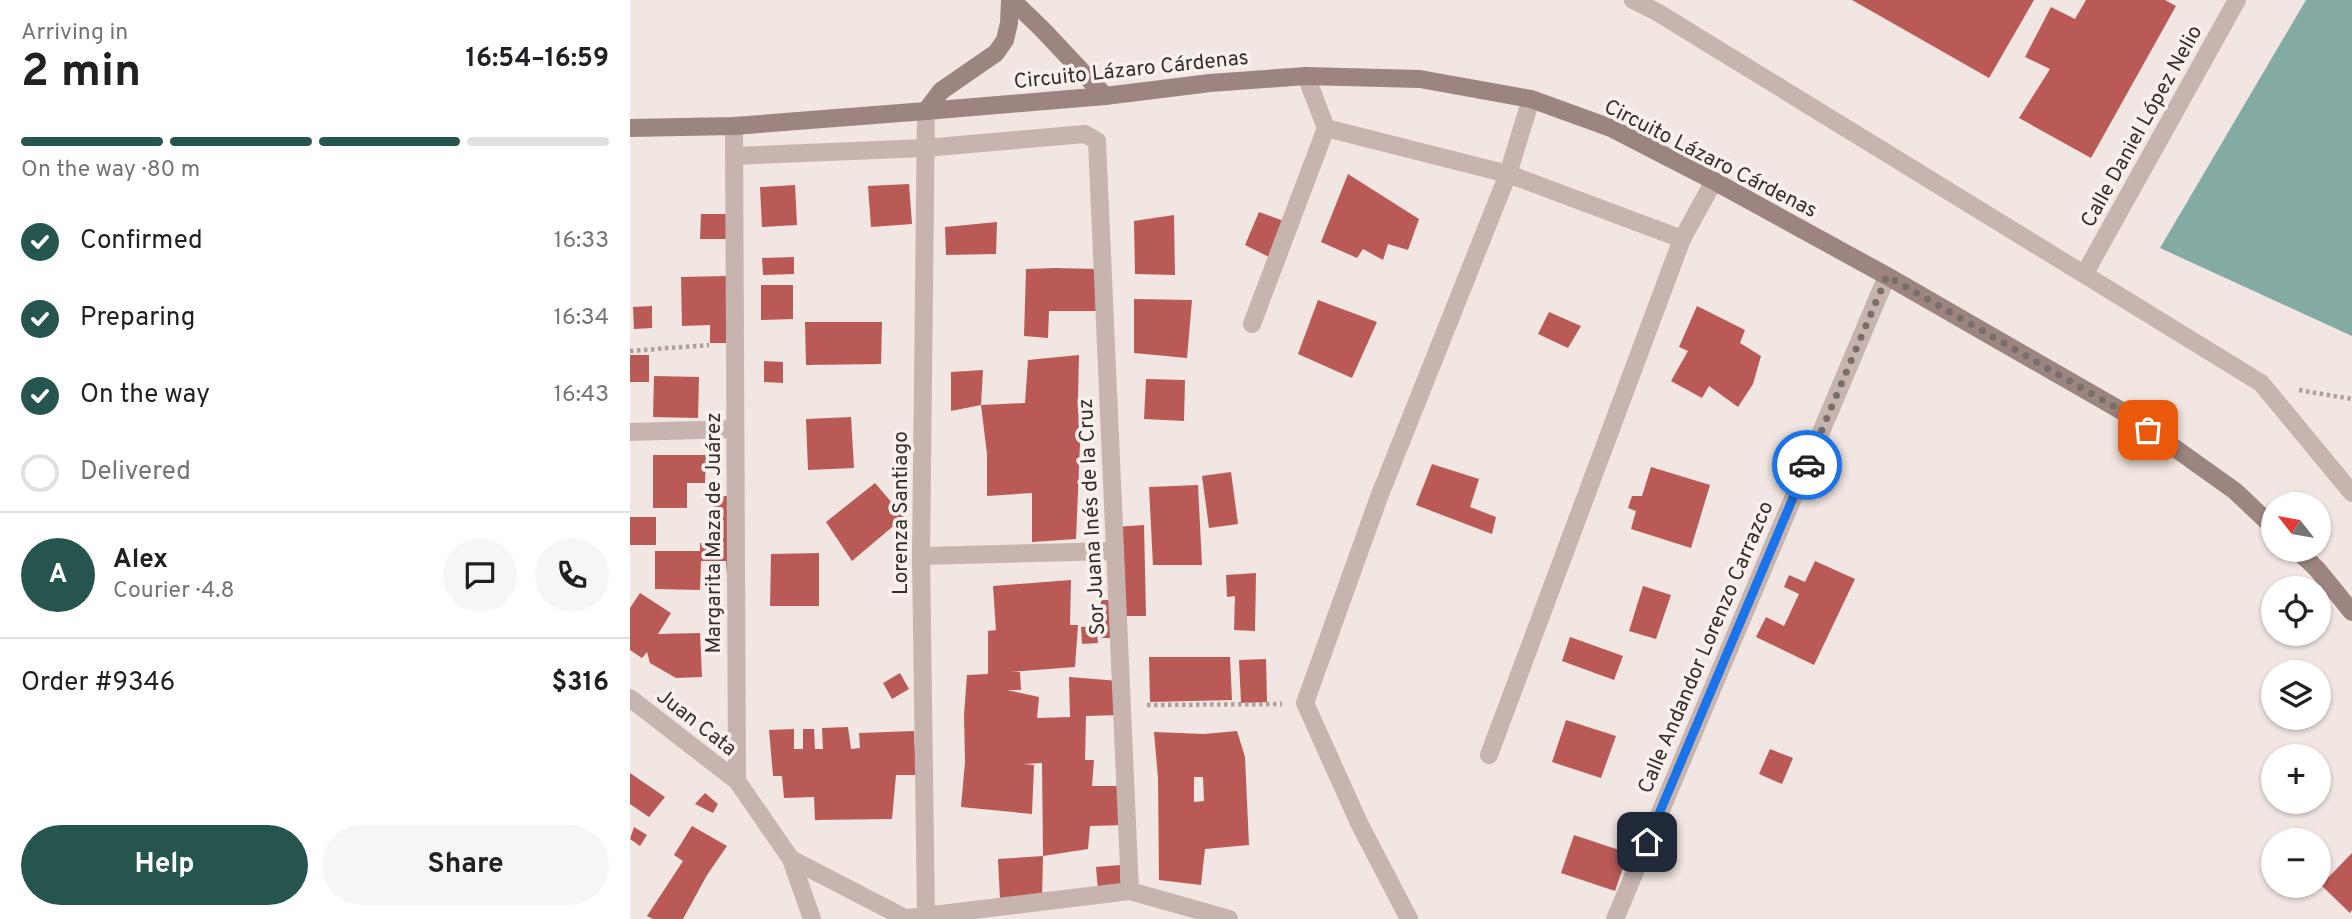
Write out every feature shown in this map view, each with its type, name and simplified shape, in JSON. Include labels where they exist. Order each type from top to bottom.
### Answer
[{"type":"street","points":[[1011,0],[1105,96]]},
{"type":"street","points":[[926,111],[941,92],[996,53],[1005,40],[1011,0]]},
{"type":"street","points":[[1633,0],[1657,12],[2261,383],[2352,493]]},
{"type":"street","name":"Calle Daniel López Nelio","points":[[2085,274],[2237,0]]},
{"type":"street","points":[[1252,324],[1326,128],[1306,76]]},
{"type":"street","name":"Circuito Lázaro Cárdenas","points":[[630,128],[734,126],[1105,96],[1210,83],[1306,76],[1420,79],[1531,99],[1611,128],[1887,276],[2127,414],[2235,491],[2261,516]]},
{"type":"street","points":[[1409,919],[1360,825],[1305,704],[1380,497],[1508,174],[1531,99]]},
{"type":"street","name":"Lorenza Santiago","points":[[926,111],[921,556],[926,915]]},
{"type":"street","name":"Margarita Maza de Juárez","points":[[734,126],[737,781]]},
{"type":"street","points":[[1326,128],[1508,174],[1682,239]]},
{"type":"street","name":"Sor Juana Inés de la Cruz","points":[[925,148],[1085,134],[1097,141],[1130,891]]},
{"type":"street","points":[[734,156],[925,148]]},
{"type":"street","points":[[1489,755],[1682,239],[1714,181]]},
{"type":"street","name":"Calle Andandor Lorenzo Carrazco","points":[[1615,919],[1887,276]]},
{"type":"street","points":[[630,432],[735,429]]},
{"type":"street","points":[[921,556],[1115,551]]},
{"type":"street","points":[[2310,562],[2352,612]]},
{"type":"street","name":"Juan Cata","points":[[630,698],[737,781]]},
{"type":"street","points":[[737,781],[791,859],[812,919]]},
{"type":"street","points":[[791,859],[901,918],[1130,891],[1197,914],[1229,919]]},
{"type":"path","points":[[630,351],[735,344]]},
{"type":"path","points":[[2261,383],[2352,399]]},
{"type":"path","points":[[1122,705],[1305,704]]},
{"type":"water","points":[[2306,0],[2352,0],[2352,336],[2160,248]]},
{"type":"building","points":[[1852,0],[2034,0],[1989,78]]},
{"type":"building","points":[[2086,0],[2165,0],[2176,6],[2091,158],[2019,118],[2050,69],[2025,57],[2051,7],[2075,19]]},
{"type":"building","points":[[1348,174],[1419,219],[1408,250],[1388,244],[1383,260],[1363,249],[1357,258],[1321,242]]},
{"type":"building","points":[[909,184],[912,224],[871,227],[868,186]]},
{"type":"building","points":[[795,185],[797,225],[762,227],[760,187]]},
{"type":"building","points":[[1259,212],[1289,223],[1273,259],[1245,245]]},
{"type":"building","points":[[701,214],[728,214],[728,239],[700,239]]},
{"type":"building","points":[[1174,215],[1175,275],[1135,274],[1134,221]]},
{"type":"building","points":[[997,222],[996,254],[946,255],[945,227]]},
{"type":"building","points":[[794,257],[794,274],[763,275],[762,258]]},
{"type":"building","points":[[1026,269],[1099,269],[1097,311],[1049,311],[1048,338],[1024,336]]},
{"type":"building","points":[[727,276],[728,343],[710,343],[710,325],[682,326],[681,277]]},
{"type":"building","points":[[761,285],[793,285],[793,319],[761,320]]},
{"type":"building","points":[[1134,299],[1192,300],[1187,358],[1134,353]]},
{"type":"building","points":[[1318,300],[1377,322],[1352,378],[1298,354]]},
{"type":"building","points":[[652,306],[652,328],[634,329],[633,307]]},
{"type":"building","points":[[1697,306],[1745,330],[1740,343],[1761,356],[1753,384],[1738,407],[1709,386],[1702,398],[1671,381],[1688,351],[1679,347]]},
{"type":"building","points":[[1549,312],[1581,326],[1568,348],[1538,334]]},
{"type":"building","points":[[805,322],[882,322],[881,364],[806,365]]},
{"type":"building","points":[[630,355],[649,355],[649,382],[630,382]]},
{"type":"building","points":[[1079,355],[1080,444],[1076,539],[1032,542],[1032,493],[987,496],[987,454],[981,405],[1025,403],[1028,360]]},
{"type":"building","points":[[764,361],[783,362],[783,383],[764,382]]},
{"type":"building","points":[[983,370],[981,405],[951,411],[951,372]]},
{"type":"building","points":[[654,376],[699,377],[698,418],[653,417]]},
{"type":"building","points":[[1146,379],[1185,380],[1184,421],[1144,419]]},
{"type":"building","points":[[851,417],[854,468],[808,470],[806,419]]},
{"type":"building","points":[[653,455],[706,455],[705,483],[687,483],[687,508],[653,508]]},
{"type":"building","points":[[1432,464],[1479,479],[1470,507],[1496,517],[1492,534],[1416,505]]},
{"type":"building","points":[[1651,467],[1710,485],[1691,548],[1631,529],[1636,511],[1628,508],[1632,496],[1642,496]]},
{"type":"building","points":[[1231,472],[1238,524],[1209,528],[1202,476]]},
{"type":"building","points":[[875,483],[904,517],[852,561],[826,522]]},
{"type":"building","points":[[1198,485],[1202,565],[1153,565],[1149,487]]},
{"type":"building","points":[[714,496],[732,496],[731,575],[727,575],[726,561],[701,561],[700,590],[655,589],[655,551],[700,551],[700,543],[714,544]]},
{"type":"building","points":[[630,517],[656,517],[656,545],[630,545]]},
{"type":"building","points":[[1144,525],[1146,616],[1118,616],[1114,527]]},
{"type":"building","points":[[819,553],[819,606],[770,606],[771,554]]},
{"type":"building","points":[[1815,561],[1855,579],[1814,665],[1756,637],[1766,617],[1784,626],[1799,594],[1784,587],[1789,575],[1805,582]]},
{"type":"building","points":[[1256,573],[1255,631],[1234,630],[1235,596],[1227,597],[1226,575]]},
{"type":"building","points":[[1071,580],[1070,625],[1078,625],[1075,667],[1010,672],[1020,672],[1021,690],[1007,690],[1039,697],[1037,718],[1070,717],[1069,677],[1119,681],[1120,715],[1086,716],[1085,760],[1094,760],[1092,786],[1125,786],[1123,825],[1090,826],[1088,849],[1043,856],[1042,763],[1023,764],[1034,765],[1032,814],[961,807],[967,675],[988,674],[988,631],[996,630],[993,586]]},
{"type":"building","points":[[1643,586],[1671,595],[1656,639],[1629,631]]},
{"type":"building","points":[[640,593],[671,613],[658,634],[700,633],[702,677],[676,678],[650,663],[647,652],[642,658],[630,650],[630,608]]},
{"type":"building","points":[[1101,600],[1115,600],[1116,638],[1101,638]]},
{"type":"building","points":[[1096,626],[1098,643],[1082,644],[1081,627]]},
{"type":"building","points":[[1570,637],[1623,656],[1614,680],[1562,661]]},
{"type":"building","points":[[1149,657],[1230,657],[1232,700],[1150,702]]},
{"type":"building","points":[[1266,659],[1267,702],[1241,703],[1239,660]]},
{"type":"building","points":[[900,673],[909,689],[892,699],[883,683]]},
{"type":"building","points":[[1566,720],[1616,736],[1601,778],[1552,762]]},
{"type":"building","points":[[848,727],[851,749],[860,748],[859,733],[914,731],[916,775],[896,775],[892,819],[815,820],[814,797],[784,798],[782,776],[773,776],[769,730],[794,729],[794,749],[803,749],[803,729],[814,729],[815,749],[823,749],[822,728]]},
{"type":"building","points":[[1237,731],[1245,757],[1249,845],[1205,849],[1201,885],[1159,880],[1158,778],[1154,732],[1204,734]],"holes":[[[1194,777],[1203,777],[1204,801],[1194,802]]]},
{"type":"building","points":[[1770,749],[1793,758],[1782,784],[1759,774]]},
{"type":"building","points":[[630,773],[665,797],[649,817],[630,804]]},
{"type":"building","points":[[705,793],[718,804],[713,813],[695,804]]},
{"type":"building","points":[[692,826],[727,846],[707,875],[683,919],[653,919],[647,916],[683,861],[674,855]]},
{"type":"building","points":[[634,827],[647,835],[640,846],[630,839]]},
{"type":"building","points":[[1574,835],[1628,853],[1615,891],[1561,873]]},
{"type":"building","points":[[2352,853],[2350,913],[2331,895],[2331,875]]},
{"type":"building","points":[[1043,856],[1042,899],[1000,899],[998,859]]},
{"type":"building","points":[[1120,865],[1121,889],[1098,890],[1096,867]]},
{"type":"way so far","points":[[1807,465],[1887,276],[2127,414],[2148,430]]},
{"type":"route","points":[[1647,842],[1807,465]]}]
